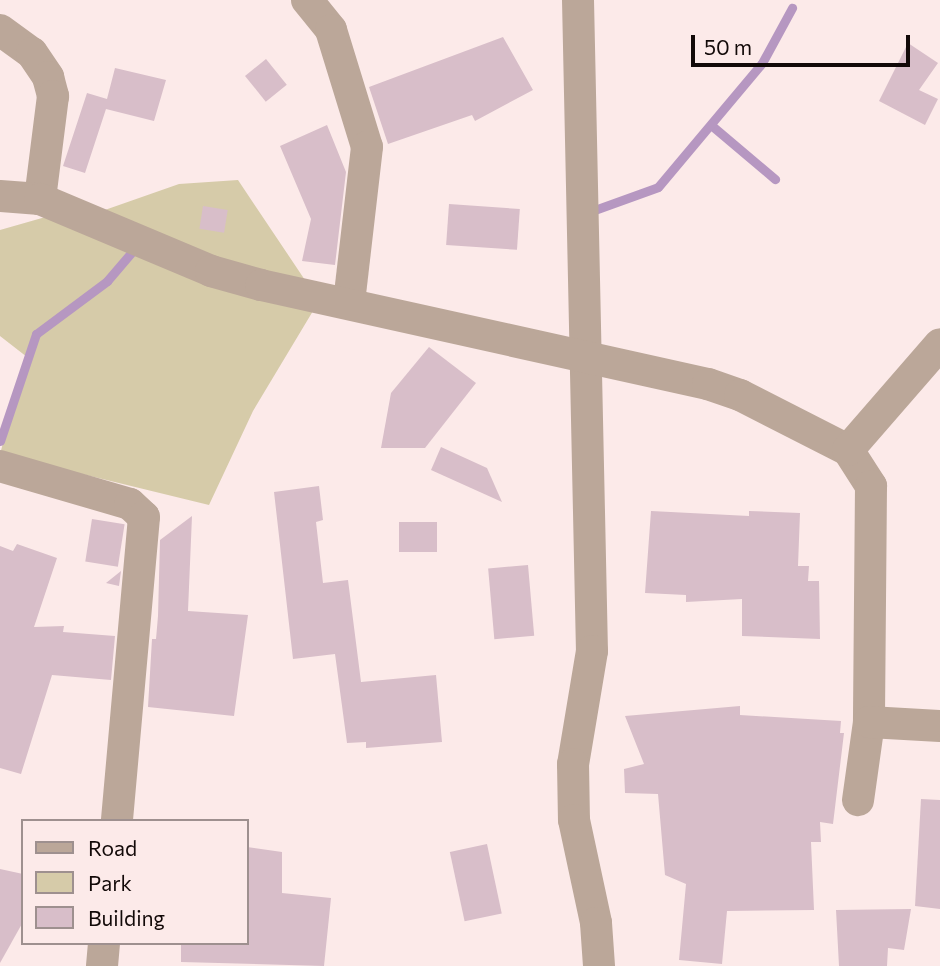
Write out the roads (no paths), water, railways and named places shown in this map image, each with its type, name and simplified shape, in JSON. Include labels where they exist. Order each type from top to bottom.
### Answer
[{"type":"street","points":[[307,0],[331,30],[367,147],[349,303]]},
{"type":"street","points":[[578,0],[592,651],[573,764],[574,820],[596,923],[599,966]]},
{"type":"street","points":[[0,30],[32,53],[48,77],[52,96],[40,199]]},
{"type":"street","points":[[0,196],[40,199],[211,271],[585,356],[740,395],[848,450],[872,486],[869,722],[858,800]]},
{"type":"street","points":[[848,450],[940,344]]},
{"type":"street","points":[[0,466],[130,504],[145,517],[117,819]]},
{"type":"street","points":[[869,722],[940,726]]},
{"type":"street","points":[[102,966],[104,945]]},
{"type":"waterway","points":[[589,212],[658,187],[762,63],[792,8]]},
{"type":"waterway","points":[[711,125],[775,179]]},
{"type":"waterway","points":[[0,441],[36,334],[107,281],[136,247]]}]
